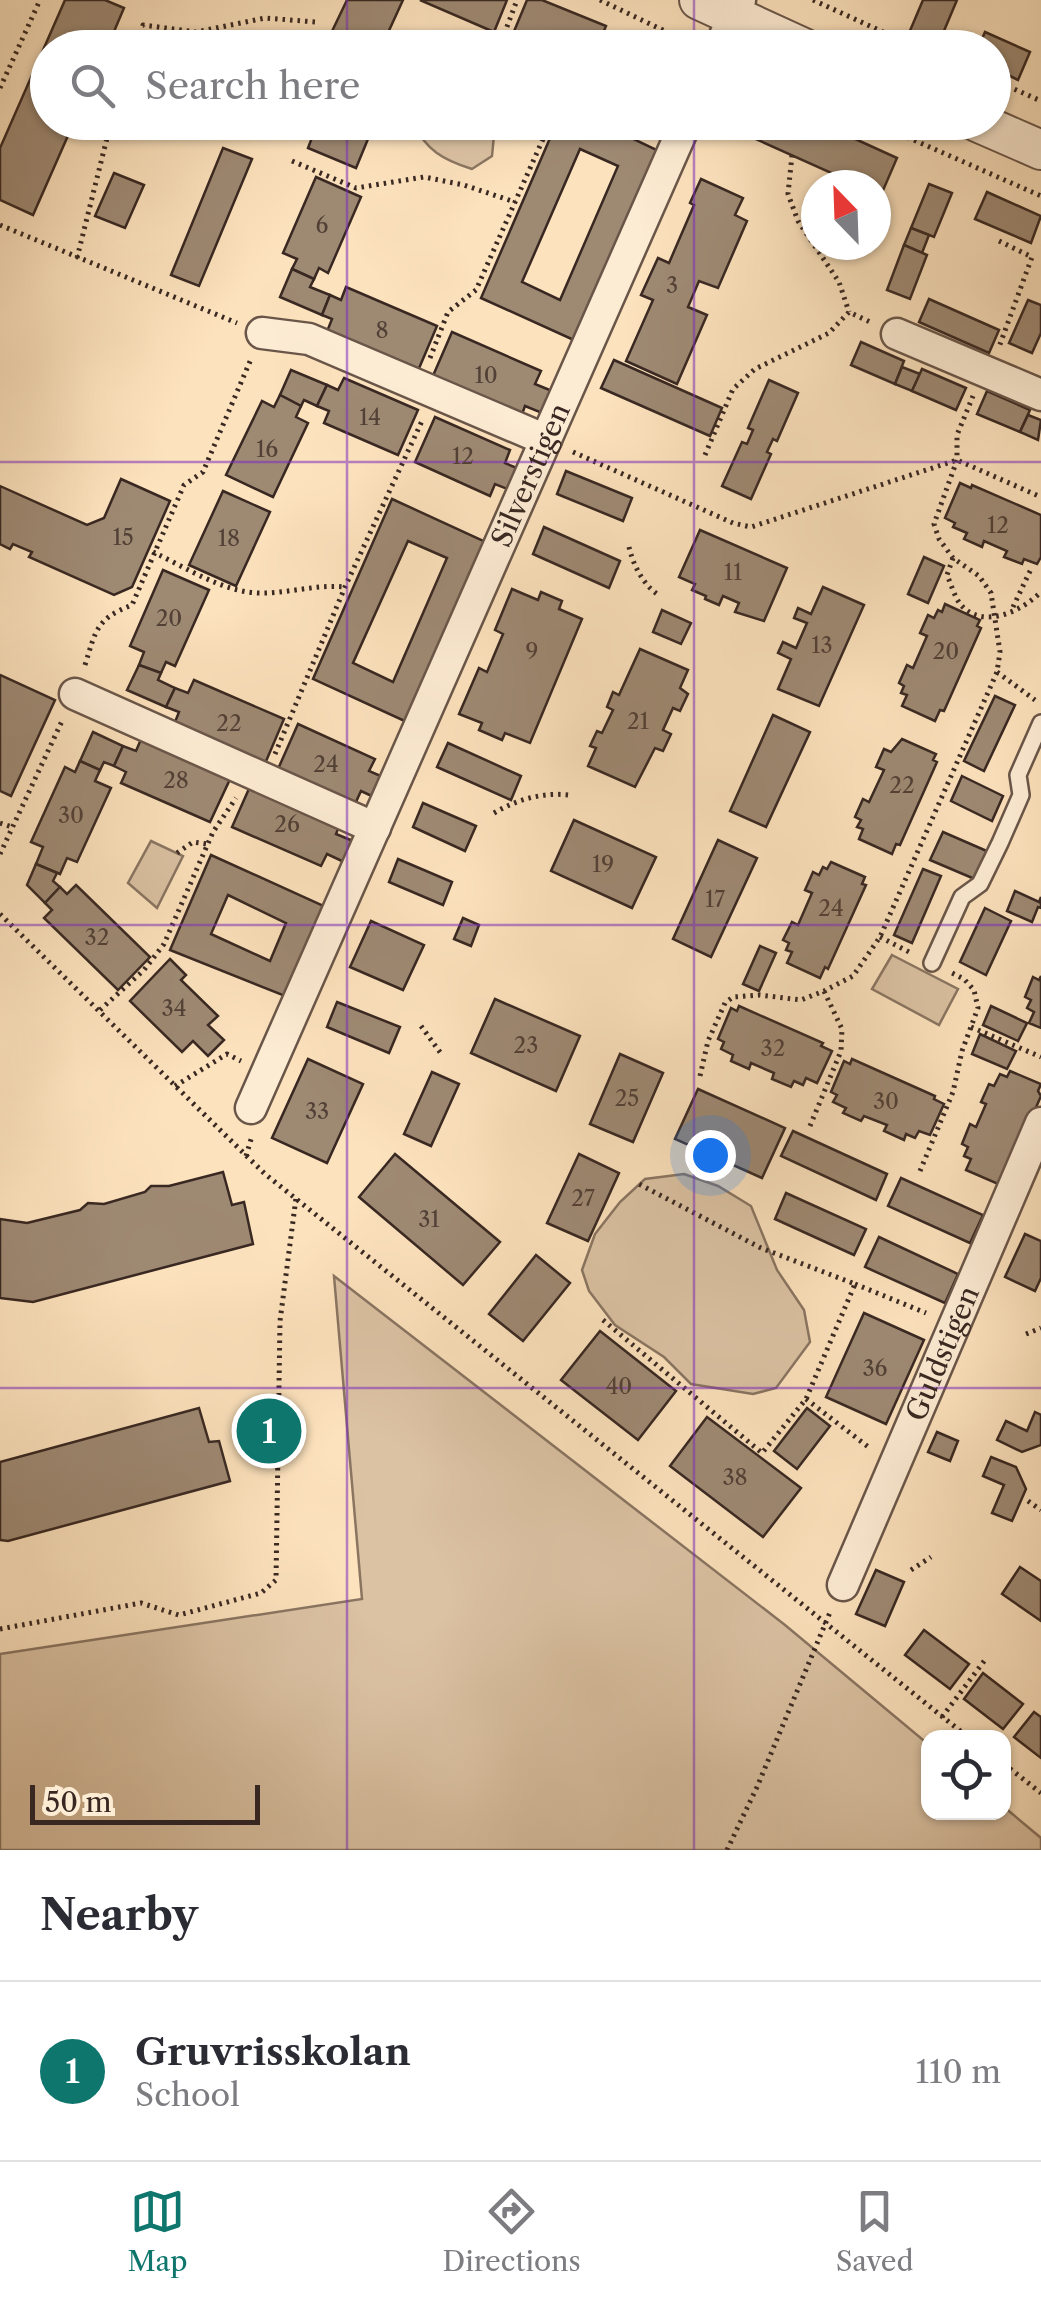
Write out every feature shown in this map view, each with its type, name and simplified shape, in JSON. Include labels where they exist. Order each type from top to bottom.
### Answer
[{"type":"street","points":[[698,0],[731,21],[755,30]]},
{"type":"street","points":[[1011,137],[1041,150]]},
{"type":"street","name":"Silverstigen","points":[[251,1108],[678,140]]},
{"type":"street","points":[[262,332],[309,339],[546,440]]},
{"type":"street","points":[[897,334],[1041,395]]},
{"type":"street","points":[[75,694],[375,828]]},
{"type":"street","name":"Guldstigen","points":[[844,1585],[1041,1123]]},
{"type":"lane","points":[[932,963],[962,897],[980,884],[1022,796],[1018,775],[1041,724]]},
{"type":"path","points":[[0,88],[40,0]]},
{"type":"path","points":[[506,30],[518,0]]},
{"type":"path","points":[[600,0],[663,30]]},
{"type":"path","points":[[812,0],[878,30]]},
{"type":"path","points":[[206,30],[265,18],[316,22]]},
{"type":"path","points":[[142,30],[143,24],[183,30]]},
{"type":"path","points":[[1011,88],[1041,101]]},
{"type":"path","points":[[78,258],[107,140]]},
{"type":"path","points":[[100,1010],[144,970],[164,944],[208,844],[235,799],[255,776],[345,588],[425,390],[448,312],[476,290],[543,140]]},
{"type":"path","points":[[914,140],[1041,196]]},
{"type":"path","points":[[792,155],[788,194],[798,222],[839,282],[849,312],[897,334]]},
{"type":"path","points":[[292,160],[356,188],[424,178],[464,184],[515,202]]},
{"type":"path","points":[[0,225],[262,332],[203,472],[184,484],[132,606],[112,613],[98,624],[75,694],[0,854]]},
{"type":"path","points":[[705,455],[734,389],[755,369],[830,333],[849,312]]},
{"type":"path","points":[[546,440],[750,527],[957,460],[1041,497]]},
{"type":"path","points":[[700,1076],[708,1042],[726,1003],[733,997],[760,995],[801,1000],[854,976],[880,937],[997,672],[1000,652],[992,593],[979,576],[953,558],[934,524],[957,460]]},
{"type":"path","points":[[629,547],[632,561],[657,594]]},
{"type":"path","points":[[153,552],[236,590],[262,593],[323,584],[345,588]]},
{"type":"path","points":[[953,558],[947,575],[962,606],[982,618],[996,618],[1041,592]]},
{"type":"path","points":[[1011,610],[1031,569]]},
{"type":"path","points":[[997,672],[1041,704]]},
{"type":"path","points":[[494,814],[512,802],[569,795]]},
{"type":"path","points":[[0,823],[12,827]]},
{"type":"path","points":[[176,853],[193,842],[208,844]]},
{"type":"path","points":[[0,914],[236,1147],[958,1730]]},
{"type":"path","points":[[880,937],[964,979],[974,990],[978,1008],[953,1092],[920,1171]]},
{"type":"path","points":[[810,1126],[842,1051],[842,1029],[824,991]]},
{"type":"path","points":[[421,1026],[442,1055]]},
{"type":"path","points":[[971,1027],[1041,1057]]},
{"type":"path","points":[[636,1182],[761,1248],[954,1324]]},
{"type":"path","points":[[0,1630],[141,1603],[179,1615],[260,1593],[276,1580],[280,1321],[296,1198]]},
{"type":"path","points":[[603,1320],[762,1453],[806,1399],[855,1284]]},
{"type":"path","points":[[1026,1334],[1041,1328]]},
{"type":"path","points":[[806,1399],[894,1466]]},
{"type":"path","points":[[1028,1500],[1041,1510]]},
{"type":"path","points":[[911,1570],[931,1556]]},
{"type":"path","points":[[727,1850],[757,1788],[824,1623]]},
{"type":"path","points":[[942,1717],[986,1660]]},
{"type":"path","points":[[1011,1769],[1041,1793]]},
{"type":"shaded area","points":[[424,140],[494,140],[492,156],[472,169],[452,162]]},
{"type":"shaded area","points":[[151,841],[183,856],[157,908],[128,883]]},
{"type":"shaded area","points":[[892,955],[958,989],[939,1025],[872,989]]},
{"type":"shaded area","points":[[684,1174],[718,1186],[751,1206],[777,1270],[804,1310],[810,1342],[776,1388],[753,1394],[691,1384],[664,1357],[615,1325],[589,1291],[582,1270],[595,1234],[620,1202],[645,1179]]},
{"type":"shaded area","points":[[334,1276],[785,1625],[921,1738],[921,1820],[1011,1820],[1011,1813],[1041,1838],[1041,1850],[0,1850],[0,1654],[362,1599]]},
{"type":"building","points":[[65,0],[105,0],[124,8],[115,30],[52,30]]},
{"type":"building","points":[[347,0],[403,0],[389,30],[333,30]]},
{"type":"building","points":[[420,0],[507,0],[495,30]]},
{"type":"building","points":[[527,0],[542,0],[606,26],[604,30],[515,30]]},
{"type":"building","points":[[923,0],[957,0],[944,30],[910,30]]},
{"type":"building","points":[[1011,44],[1030,52],[1018,80],[1011,76]]},
{"type":"building","points":[[30,80],[30,140],[66,140],[33,215],[0,200],[0,148]]},
{"type":"building","points":[[311,140],[368,140],[356,168],[308,148]]},
{"type":"building","points":[[549,140],[636,140],[661,152],[576,341],[481,298]],"holes":[[[580,149],[618,166],[560,300],[522,282]]]},
{"type":"building","points":[[758,140],[858,140],[897,158],[891,172],[825,170]]},
{"type":"building","points":[[223,148],[252,159],[199,286],[171,275]]},
{"type":"building","points":[[114,173],[144,185],[125,228],[95,216]]},
{"type":"building","points":[[316,177],[361,197],[328,273],[319,268],[314,279],[292,269],[297,259],[283,253]]},
{"type":"building","points":[[701,179],[743,198],[735,215],[747,221],[718,288],[699,281],[688,307],[707,315],[677,384],[626,361],[653,300],[641,295],[658,258],[669,263]]},
{"type":"building","points":[[929,184],[952,193],[934,237],[911,228]]},
{"type":"building","points":[[987,192],[1041,216],[1031,243],[975,219]]},
{"type":"building","points":[[911,228],[929,235],[922,253],[904,245]]},
{"type":"building","points":[[904,245],[927,255],[910,299],[887,290]]},
{"type":"building","points":[[292,269],[314,279],[310,287],[330,295],[322,315],[280,297]]},
{"type":"building","points":[[346,287],[437,326],[417,373],[326,334],[332,319],[322,315],[330,295],[341,300]]},
{"type":"building","points":[[929,299],[999,330],[989,353],[919,322]]},
{"type":"building","points":[[1028,300],[1041,305],[1041,333],[1032,353],[1009,343]]},
{"type":"building","points":[[452,332],[541,371],[535,384],[552,391],[542,413],[525,406],[521,417],[432,378]]},
{"type":"building","points":[[861,342],[904,361],[895,384],[851,365]]},
{"type":"building","points":[[614,360],[722,408],[710,436],[601,388]]},
{"type":"building","points":[[902,367],[920,374],[912,391],[895,384]]},
{"type":"building","points":[[922,369],[966,388],[956,410],[912,391]]},
{"type":"building","points":[[291,370],[327,385],[317,406],[304,400],[301,406],[280,395]]},
{"type":"building","points":[[344,378],[418,410],[398,455],[324,423],[329,411],[317,406],[327,385],[338,390]]},
{"type":"building","points":[[769,380],[798,393],[777,441],[773,439],[767,452],[771,454],[751,499],[722,486],[742,442],[747,444],[753,430],[748,428]]},
{"type":"building","points":[[987,391],[1030,410],[1020,432],[977,414]]},
{"type":"building","points":[[280,395],[301,406],[296,417],[308,423],[273,497],[226,475],[262,401],[274,407]]},
{"type":"building","points":[[1028,415],[1041,420],[1038,440],[1020,432]]},
{"type":"building","points":[[435,417],[510,450],[505,463],[519,469],[510,490],[495,484],[490,496],[415,462]]},
{"type":"building","points":[[566,471],[632,498],[623,521],[557,494]]},
{"type":"building","points":[[121,479],[170,501],[132,587],[114,595],[29,557],[32,552],[13,544],[10,549],[0,544],[0,486],[87,525],[104,518]]},
{"type":"building","points":[[960,483],[1041,515],[1041,557],[1037,564],[1024,559],[1022,564],[1004,557],[1007,551],[984,541],[982,547],[964,539],[967,533],[945,518]]},
{"type":"building","points":[[223,491],[270,512],[236,586],[189,565]]},
{"type":"building","points":[[392,499],[488,543],[409,723],[313,679]],"holes":[[[408,541],[447,558],[393,682],[353,663]]]},
{"type":"building","points":[[544,527],[620,561],[609,588],[533,554]]},
{"type":"building","points":[[700,530],[787,568],[764,621],[735,612],[739,603],[723,596],[719,605],[705,599],[706,596],[692,590],[695,584],[679,577]]},
{"type":"building","points":[[924,557],[944,566],[928,603],[908,594]]},
{"type":"building","points":[[163,570],[209,590],[175,666],[166,662],[161,673],[139,665],[144,652],[130,646]]},
{"type":"building","points":[[823,587],[864,605],[819,706],[778,689],[791,659],[778,653],[783,642],[796,648],[807,623],[794,618],[798,608],[811,614]]},
{"type":"building","points":[[512,589],[538,600],[541,592],[562,601],[559,609],[582,619],[530,743],[505,733],[502,740],[479,730],[482,723],[459,714],[479,668],[487,672],[503,634],[495,630]]},
{"type":"building","points":[[945,604],[980,620],[977,626],[981,628],[944,711],[940,710],[935,721],[902,706],[907,695],[901,693],[904,686],[899,683],[907,665],[913,668],[927,636],[920,633],[928,615],[934,618]]},
{"type":"building","points":[[662,610],[691,623],[681,644],[653,632]]},
{"type":"building","points":[[640,649],[688,670],[680,688],[688,694],[680,711],[673,708],[663,730],[671,734],[663,751],[655,748],[635,787],[588,766],[596,748],[590,746],[597,731],[602,733],[613,710],[607,707],[613,692],[619,695]]},
{"type":"building","points":[[139,665],[161,673],[158,680],[175,688],[166,707],[127,690]]},
{"type":"building","points":[[0,675],[55,700],[11,796],[0,791]]},
{"type":"building","points":[[194,680],[284,719],[264,766],[173,727],[179,712],[166,707],[175,688],[188,693]]},
{"type":"building","points":[[995,696],[1015,705],[984,771],[964,761]]},
{"type":"building","points":[[773,715],[810,732],[766,827],[730,811]]},
{"type":"building","points":[[298,724],[375,759],[369,771],[385,778],[376,798],[361,791],[355,804],[278,769]]},
{"type":"building","points":[[93,732],[123,746],[114,766],[104,762],[100,770],[80,761]]},
{"type":"building","points":[[142,737],[231,777],[210,822],[121,783],[126,772],[114,766],[123,746],[136,751]]},
{"type":"building","points":[[902,739],[936,754],[933,760],[937,762],[900,845],[896,844],[892,854],[859,839],[863,829],[857,827],[861,820],[855,817],[863,799],[869,802],[884,770],[876,767],[884,749],[891,752]]},
{"type":"building","points":[[448,743],[521,776],[511,800],[437,767]]},
{"type":"building","points":[[80,761],[100,770],[95,781],[111,788],[77,862],[67,858],[60,874],[36,864],[43,847],[31,842],[65,767],[75,772]]},
{"type":"building","points":[[962,776],[1003,796],[992,821],[951,801]]},
{"type":"building","points":[[252,782],[341,821],[336,834],[353,841],[344,862],[327,854],[321,866],[232,827]]},
{"type":"building","points":[[423,803],[476,826],[465,851],[413,827]]},
{"type":"building","points":[[574,820],[656,857],[632,908],[551,871]]},
{"type":"building","points":[[943,832],[989,852],[977,880],[930,860]]},
{"type":"building","points":[[718,840],[757,858],[711,957],[673,939]]},
{"type":"building","points":[[211,855],[326,907],[285,996],[170,950]],"holes":[[[228,895],[286,923],[270,961],[211,934]]]},
{"type":"building","points":[[398,859],[452,882],[443,905],[389,882]]},
{"type":"building","points":[[831,862],[865,877],[862,884],[866,885],[828,969],[825,967],[820,978],[787,963],[792,952],[786,950],[789,943],[783,940],[792,922],[798,925],[812,893],[805,890],[813,872],[819,875]]},
{"type":"building","points":[[36,864],[57,873],[53,881],[60,887],[45,903],[27,885]]},
{"type":"building","points":[[923,869],[941,876],[912,943],[894,935]]},
{"type":"building","points":[[76,885],[150,957],[118,990],[44,918],[52,910],[45,903],[60,887],[67,894]]},
{"type":"building","points":[[1015,891],[1039,902],[1041,897],[1041,908],[1038,907],[1032,922],[1007,911]]},
{"type":"building","points":[[985,908],[1011,921],[986,975],[960,962]]},
{"type":"building","points":[[463,918],[479,925],[471,946],[454,939]]},
{"type":"building","points":[[371,921],[424,945],[403,990],[350,967]]},
{"type":"building","points":[[760,946],[776,953],[759,991],[743,984]]},
{"type":"building","points":[[170,959],[186,975],[181,980],[218,1016],[208,1025],[224,1040],[208,1056],[193,1041],[182,1052],[130,1001]]},
{"type":"building","points":[[1041,976],[1041,1028],[1029,1023],[1034,1012],[1027,1008],[1031,1000],[1025,997],[1033,977],[1039,980]]},
{"type":"building","points":[[495,999],[580,1036],[556,1091],[471,1053]]},
{"type":"building","points":[[337,1002],[400,1027],[389,1053],[327,1027]]},
{"type":"building","points":[[739,1006],[823,1043],[821,1046],[832,1051],[817,1083],[806,1078],[803,1085],[794,1081],[791,1087],[772,1079],[774,1073],[751,1063],[749,1069],[731,1061],[733,1055],[721,1049],[724,1042],[718,1039],[731,1008],[737,1011]]},
{"type":"building","points":[[991,1006],[1027,1023],[1018,1041],[983,1025]]},
{"type":"building","points":[[980,1034],[1016,1051],[1007,1069],[972,1054]]},
{"type":"building","points":[[620,1054],[663,1073],[633,1142],[590,1124]]},
{"type":"building","points":[[308,1059],[363,1084],[327,1163],[272,1138]]},
{"type":"building","points":[[852,1059],[935,1096],[944,1104],[930,1135],[919,1131],[915,1138],[906,1134],[904,1140],[884,1131],[887,1125],[843,1113],[846,1108],[833,1102],[837,1095],[831,1092],[844,1061],[850,1064]]},
{"type":"building","points":[[1010,1071],[1041,1084],[1041,1096],[1006,1176],[1003,1174],[998,1184],[966,1170],[971,1159],[964,1156],[968,1147],[962,1144],[970,1124],[976,1127],[989,1084],[994,1086],[1000,1074],[1007,1077]]},
{"type":"building","points":[[432,1072],[459,1084],[431,1146],[404,1134]]},
{"type":"building","points":[[698,1089],[785,1128],[762,1178],[675,1139]]},
{"type":"building","points":[[793,1131],[887,1174],[876,1200],[781,1156]]},
{"type":"building","points":[[395,1154],[500,1242],[463,1285],[359,1197]]},
{"type":"building","points":[[579,1154],[619,1173],[588,1241],[547,1223]]},
{"type":"building","points":[[223,1172],[232,1205],[244,1202],[253,1244],[33,1302],[0,1298],[0,1219],[27,1223],[80,1210],[88,1203],[104,1204],[145,1192],[151,1186],[169,1186]]},
{"type":"building","points":[[901,1178],[983,1215],[970,1243],[888,1206]]},
{"type":"building","points":[[786,1193],[866,1229],[854,1255],[775,1219]]},
{"type":"building","points":[[1025,1234],[1041,1241],[1041,1278],[1035,1291],[1005,1277]]},
{"type":"building","points":[[879,1237],[958,1274],[945,1303],[865,1267]]},
{"type":"building","points":[[536,1255],[570,1283],[523,1341],[489,1314]]},
{"type":"building","points":[[864,1313],[924,1340],[886,1424],[826,1397]]},
{"type":"building","points":[[600,1331],[676,1391],[638,1440],[561,1380]]},
{"type":"building","points":[[199,1408],[209,1442],[219,1441],[230,1481],[0,1540],[0,1462]]},
{"type":"building","points":[[807,1408],[830,1426],[797,1469],[774,1451]]},
{"type":"building","points":[[1035,1412],[1041,1415],[1041,1445],[1022,1452],[997,1440],[1006,1421],[1027,1431]]},
{"type":"building","points":[[707,1417],[801,1488],[763,1537],[670,1466]]},
{"type":"building","points":[[937,1432],[958,1441],[950,1461],[928,1452]]},
{"type":"building","points":[[991,1457],[1016,1467],[1026,1489],[1012,1521],[992,1513],[1004,1485],[983,1476]]},
{"type":"building","points":[[1020,1567],[1041,1581],[1041,1621],[1002,1594]]},
{"type":"building","points":[[876,1570],[904,1582],[885,1626],[856,1614]]},
{"type":"building","points":[[924,1630],[969,1664],[950,1689],[905,1655]]},
{"type":"building","points":[[983,1673],[1023,1704],[1003,1729],[964,1699]]},
{"type":"building","points":[[1034,1712],[1041,1717],[1041,1758],[1014,1737]]},
{"type":"place","name":"Gruvrisskolan","points":[[269,1431]]}]
